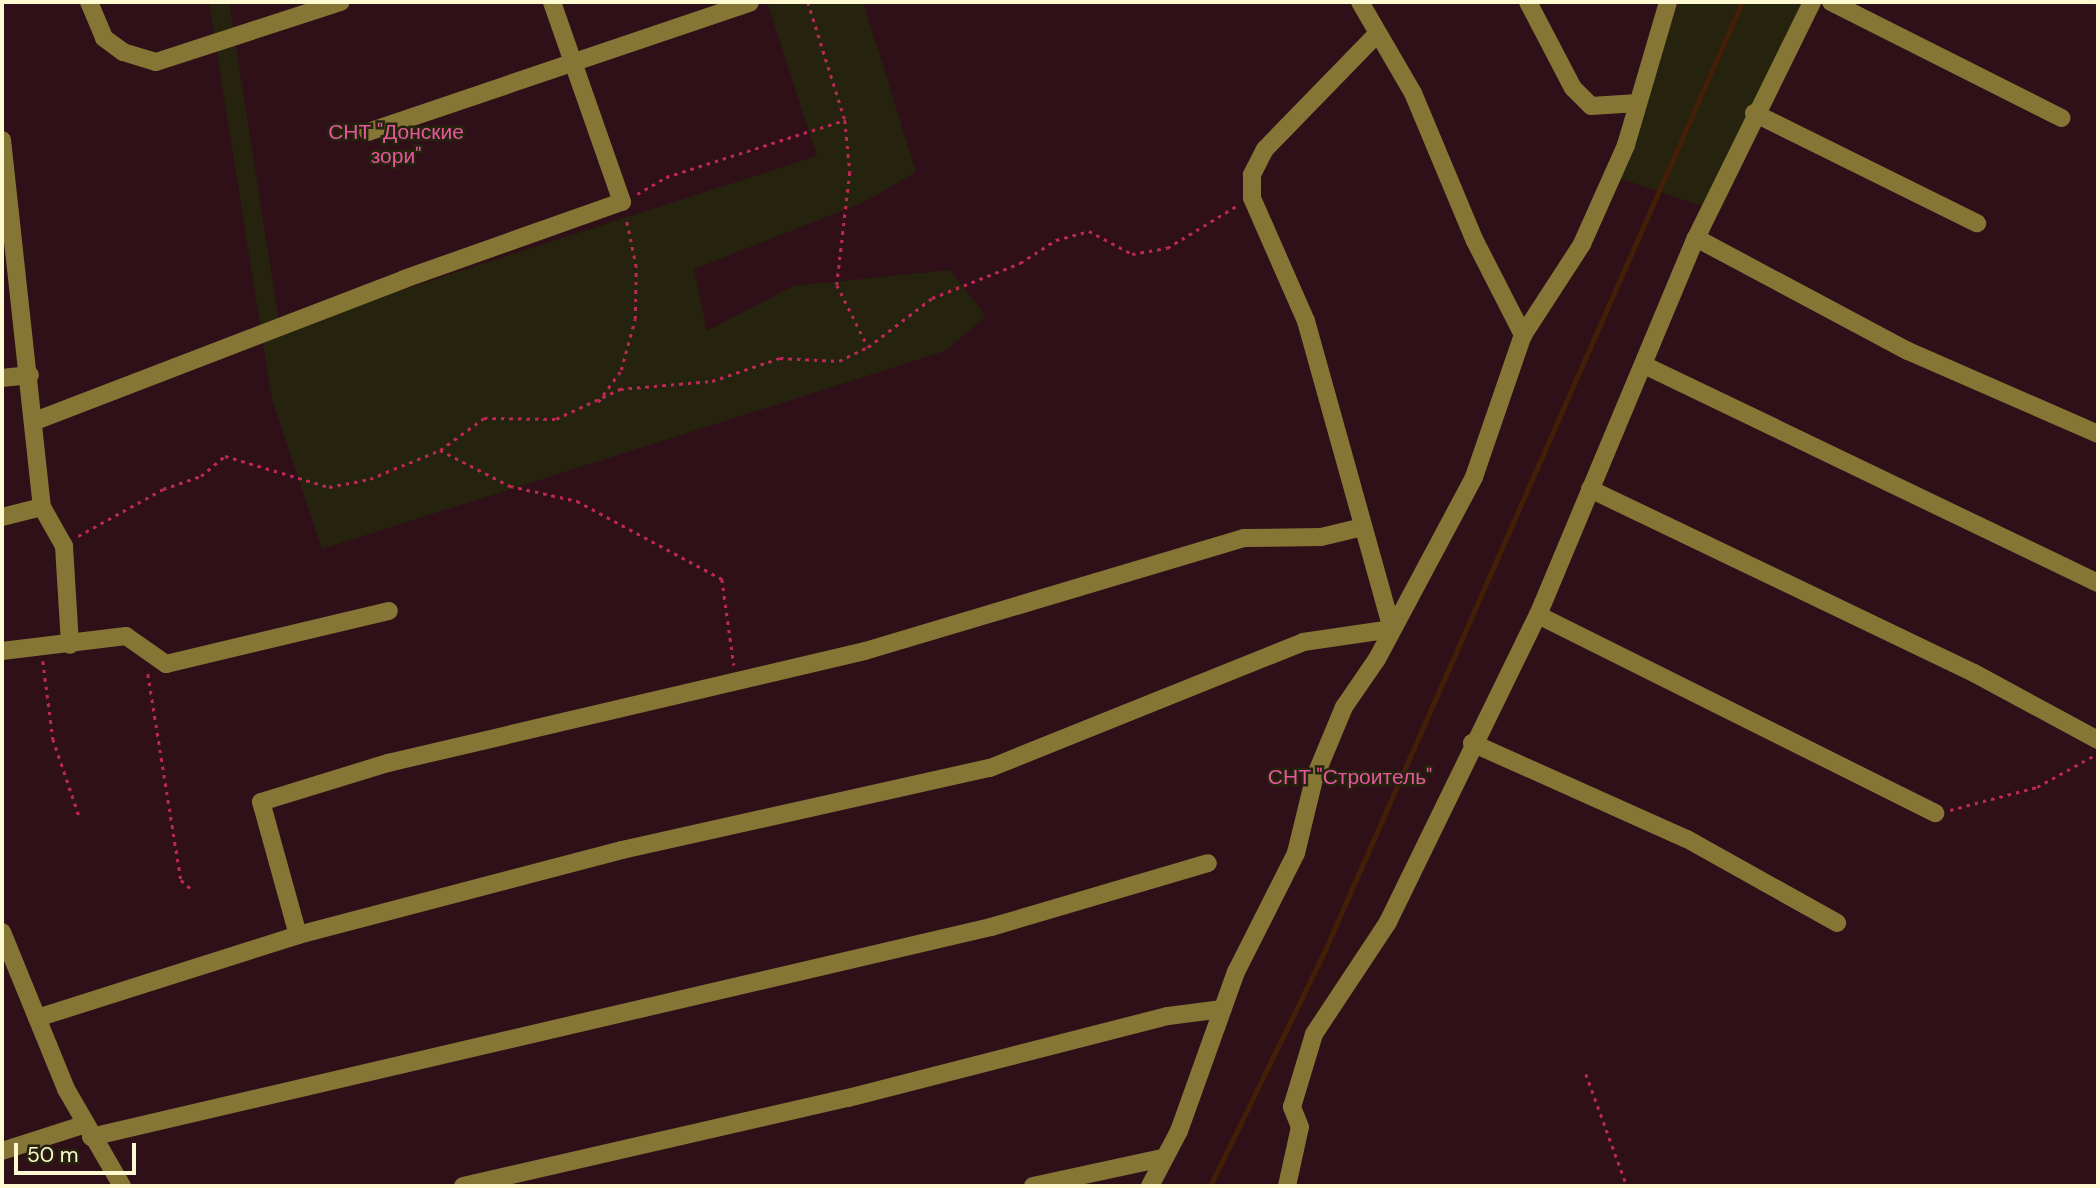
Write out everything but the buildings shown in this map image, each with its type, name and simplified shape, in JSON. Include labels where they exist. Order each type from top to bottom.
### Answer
[{"type":"lane","points":[[89,2],[104,38],[123,52],[156,62],[341,2]]},
{"type":"lane","points":[[35,421],[404,279],[622,202],[552,2]]},
{"type":"lane","points":[[1360,2],[1413,93],[1475,241],[1523,335]]},
{"type":"lane","points":[[1528,2],[1573,88],[1591,106],[1638,103]]},
{"type":"lane","points":[[1150,1186],[1162,1158],[1179,1131],[1223,1009],[1296,853],[1314,779],[1344,706],[1392,629],[1474,477],[1523,335],[1582,244],[1638,103],[1668,2]]},
{"type":"lane","points":[[1287,1186],[1300,1128],[1292,1107],[1314,1034],[1388,922],[1472,743],[1538,615],[1590,488],[1646,366],[1696,238],[1754,113],[1812,2]]},
{"type":"lane","points":[[1831,2],[2062,118]]},
{"type":"lane","points":[[368,132],[750,3]]},
{"type":"lane","points":[[1377,34],[1265,149],[1252,175],[1252,198],[1306,321],[1392,629]]},
{"type":"lane","points":[[1754,113],[1977,223]]},
{"type":"lane","points":[[2,140],[8,249],[30,375],[42,507],[64,546],[70,645]]},
{"type":"lane","points":[[1696,238],[1908,351],[2098,434]]},
{"type":"lane","points":[[1646,366],[2098,583]]},
{"type":"lane","points":[[2,379],[30,375]]},
{"type":"lane","points":[[1590,488],[1974,673],[2098,740]]},
{"type":"lane","points":[[2,517],[42,507]]},
{"type":"lane","points":[[298,935],[261,802],[388,763],[736,683],[965,623],[1244,538],[1321,537],[1363,527]]},
{"type":"lane","points":[[2,652],[126,636],[150,656],[166,664],[389,611]]},
{"type":"lane","points":[[1538,615],[1935,813]]},
{"type":"lane","points":[[37,1017],[298,935],[622,850],[990,768],[1303,642],[1392,629]]},
{"type":"lane","points":[[1472,743],[1687,839],[1837,923]]},
{"type":"lane","points":[[2,1151],[990,927],[1208,863]]},
{"type":"lane","points":[[2,932],[87,1131],[122,1186]]},
{"type":"lane","points":[[463,1186],[861,1095],[1168,1016],[1223,1009]]},
{"type":"lane","points":[[1033,1186],[1162,1158]]},
{"type":"path","points":[[808,2],[845,120],[850,172],[836,285],[868,347]]},
{"type":"path","points":[[596,404],[621,370],[635,319],[636,267],[622,202],[667,177],[845,120]]},
{"type":"path","points":[[64,546],[112,515],[201,476],[225,456],[329,487],[370,479],[440,450],[484,418],[556,419],[596,404],[620,389],[712,381],[780,358],[839,361],[868,347],[932,298],[1020,263],[1056,240],[1089,231],[1132,254],[1167,248],[1201,222],[1252,198]]},
{"type":"path","points":[[440,450],[510,486],[577,501],[722,579],[736,683]]},
{"type":"path","points":[[42,647],[54,739],[79,816]]},
{"type":"path","points":[[150,656],[146,665],[181,880],[192,890]]},
{"type":"path","points":[[1935,813],[2037,788],[2098,752]]},
{"type":"path","points":[[1586,1074],[1627,1186]]},
{"type":"green space","name":"СНТ \"Строитель\"","points":[[2,2],[209,2],[272,399],[322,549],[945,351],[986,316],[950,270],[793,286],[707,331],[694,269],[864,202],[916,172],[863,2],[1679,2],[1613,176],[1720,212],[1818,2],[2086,2],[2098,8],[2098,1186],[2,1186]]},
{"type":"green space","name":"СНТ \"Донские зори\"","points":[[229,2],[767,2],[817,156],[280,329]]},
{"type":"waterway","points":[[1210,1186],[1325,950],[1742,2]]}]
